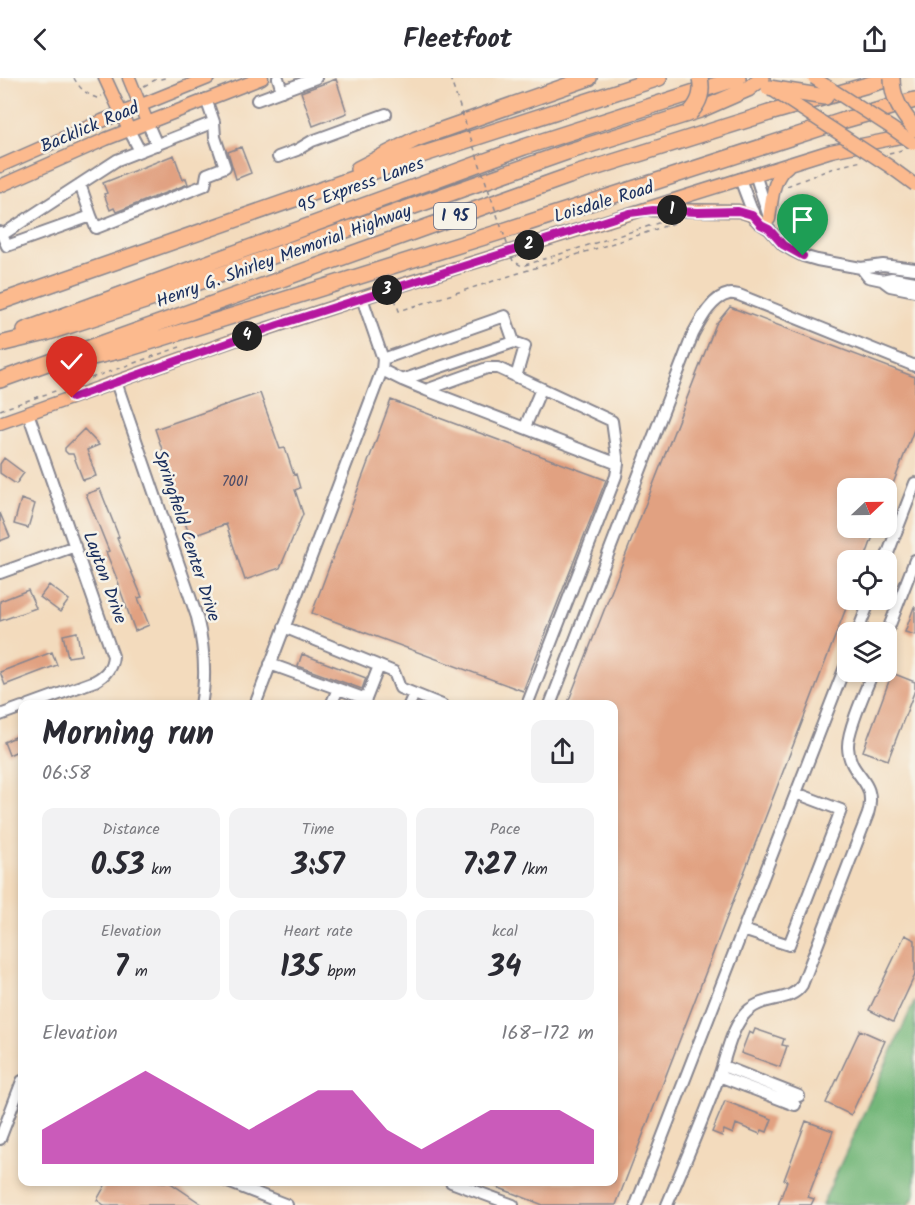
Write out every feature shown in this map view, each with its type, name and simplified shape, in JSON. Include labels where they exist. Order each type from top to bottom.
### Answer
[{"type":"highway","points":[[320,190],[416,138],[589,78]]},
{"type":"highway","points":[[0,302],[320,190],[659,78]]},
{"type":"highway","points":[[685,115],[696,107],[702,86],[700,78]]},
{"type":"highway","points":[[892,78],[893,92],[899,106],[915,129]]},
{"type":"highway","name":"Henry G. Shirley Memorial Highway","points":[[0,380],[558,180],[769,113],[892,78]]},
{"type":"highway","points":[[0,344],[46,333],[151,299],[567,152],[685,115],[709,106],[755,82],[830,88],[850,102]]},
{"type":"highway","name":"95 Express Lanes","points":[[0,339],[524,147],[755,82]]},
{"type":"highway","points":[[821,123],[830,88]]},
{"type":"highway","points":[[24,371],[127,349],[508,230],[844,120],[915,100]]},
{"type":"main road","points":[[105,78],[129,130]]},
{"type":"main road","points":[[129,78],[147,123]]},
{"type":"main road","name":"Backlick Road","points":[[0,166],[208,78]]},
{"type":"main road","name":"Backlick Road","points":[[0,186],[129,130],[262,78]]},
{"type":"main road","points":[[814,78],[830,88]]},
{"type":"main road","points":[[755,82],[889,166],[915,185]]},
{"type":"main road","points":[[850,102],[911,147]]},
{"type":"main road","name":"Loisdale Road","points":[[0,423],[267,329],[630,213],[831,151],[915,134]]},
{"type":"main road","points":[[630,213],[653,210],[698,212],[732,210],[745,212],[765,223],[778,176],[792,163]]},
{"type":"street","points":[[278,78],[282,91]]},
{"type":"street","points":[[257,100],[316,78]]},
{"type":"street","points":[[80,184],[96,228],[205,185],[207,174],[225,167],[206,99]]},
{"type":"street","points":[[278,157],[312,141],[386,114]]},
{"type":"street","points":[[91,216],[8,246],[1,233],[117,160],[214,122]]},
{"type":"street","points":[[147,123],[157,144]]},
{"type":"street","points":[[129,130],[140,151]]},
{"type":"street","points":[[755,174],[765,223]]},
{"type":"street","points":[[740,179],[751,208],[783,245],[803,256],[861,268],[883,265],[915,269]]},
{"type":"street","points":[[861,268],[868,277],[915,282]]},
{"type":"street","points":[[882,280],[890,286],[915,291]]},
{"type":"street","points":[[552,700],[693,334],[710,307],[730,293],[739,295],[915,366]]},
{"type":"street","points":[[362,298],[382,364],[402,380],[618,464]]},
{"type":"street","points":[[257,700],[382,364],[505,316],[514,342]]},
{"type":"street","points":[[402,380],[514,342],[525,346],[516,377]]},
{"type":"street","points":[[426,390],[487,368],[498,368],[612,421],[618,464],[616,476],[529,700]]},
{"type":"street","name":"Springfield Center Drive","points":[[116,382],[197,617],[204,656],[202,700]]},
{"type":"street","points":[[525,428],[541,389]]},
{"type":"street","name":"Layton Drive","points":[[27,413],[112,650],[112,662],[108,672],[95,681],[43,700]]},
{"type":"street","points":[[889,550],[915,483]]},
{"type":"street","points":[[0,573],[75,546]]},
{"type":"street","points":[[891,622],[915,560]]},
{"type":"street","points":[[284,627],[394,672],[400,688],[429,700]]},
{"type":"street","points":[[270,664],[366,699],[379,666]]},
{"type":"street","points":[[636,1205],[839,682]]},
{"type":"street","points":[[667,1205],[738,1025],[747,1012],[763,1001],[790,995],[802,985],[868,814],[871,800],[869,789],[853,766],[848,745],[850,733],[869,682]]},
{"type":"street","points":[[333,700],[338,689]]},
{"type":"street","points":[[411,700],[414,694]]},
{"type":"street","points":[[0,715],[18,708]]},
{"type":"street","points":[[743,930],[789,945],[841,810],[796,794]]},
{"type":"street","points":[[721,1071],[797,1100]]},
{"type":"street","points":[[0,1139],[18,1103]]},
{"type":"street","points":[[238,1186],[287,1205]]},
{"type":"street","points":[[462,1186],[513,1205]]},
{"type":"path","points":[[74,78],[87,93],[98,98]]},
{"type":"path","points":[[150,83],[165,78]]},
{"type":"path","points":[[450,78],[513,261],[522,266],[658,223],[663,226]]},
{"type":"path","points":[[890,153],[911,147]]},
{"type":"path","points":[[780,188],[836,167],[869,159]]},
{"type":"green space","points":[[915,1000],[915,1195],[909,1205],[822,1205]]},
{"type":"building","points":[[336,79],[347,113],[313,126],[301,92]]},
{"type":"building","points":[[241,147],[251,173],[236,179],[228,152]]},
{"type":"building","points":[[174,155],[183,180],[186,178],[188,184],[116,212],[114,208],[110,210],[103,183]]},
{"type":"building","points":[[730,307],[915,377],[915,427],[895,478],[837,478],[837,538],[872,538],[868,550],[837,550],[837,610],[845,610],[841,622],[837,622],[837,632],[616,1205],[543,1205],[494,1186],[618,1186],[618,700],[569,700],[716,324]]},
{"type":"building","points":[[260,393],[280,449],[285,448],[294,475],[296,474],[300,488],[295,490],[303,514],[280,568],[245,580],[226,524],[190,537],[155,429]]},
{"type":"building","points":[[391,400],[606,480],[523,691],[312,613]]},
{"type":"building","points":[[84,429],[99,445],[87,450],[96,476],[83,480],[73,454],[68,454],[65,448]]},
{"type":"building","points":[[4,458],[24,473],[16,484],[0,473],[0,464]]},
{"type":"building","points":[[100,489],[119,537],[117,538],[142,597],[138,598],[149,625],[135,631],[106,552],[109,551],[86,494]]},
{"type":"building","points":[[21,499],[35,504],[28,528],[14,524]]},
{"type":"building","points":[[0,513],[10,537],[0,541]]},
{"type":"building","points":[[49,585],[69,600],[60,612],[40,597]]},
{"type":"building","points":[[28,590],[36,608],[0,621],[0,601]]},
{"type":"building","points":[[915,607],[915,635],[905,632]]},
{"type":"building","points":[[77,632],[81,655],[68,657],[63,635]]},
{"type":"building","points":[[52,652],[57,665],[5,685],[0,672]]},
{"type":"building","points":[[302,654],[366,678],[362,689],[298,666]]},
{"type":"building","points":[[897,675],[915,682],[915,690],[888,760],[863,751],[889,682],[897,682]]},
{"type":"building","points":[[18,736],[18,751],[9,755],[4,742]]},
{"type":"building","points":[[905,935],[915,940],[915,975],[893,1022],[869,1010]]},
{"type":"building","points":[[755,1029],[784,1039],[782,1045],[787,1046],[780,1067],[741,1053],[749,1032],[753,1034]]},
{"type":"building","points":[[860,1030],[885,1041],[851,1115],[826,1103]]},
{"type":"building","points":[[725,1101],[772,1119],[767,1132],[762,1130],[760,1134],[736,1124],[733,1134],[724,1130],[722,1136],[712,1132]]},
{"type":"building","points":[[806,1121],[833,1131],[808,1197],[814,1199],[811,1205],[778,1205],[787,1181],[784,1180]]},
{"type":"building","points":[[105,1186],[175,1186],[203,1205],[104,1205],[97,1200]]},
{"type":"route","points":[[72,398],[278,325],[630,213],[653,210],[745,212],[769,229],[783,245],[803,256]]}]
